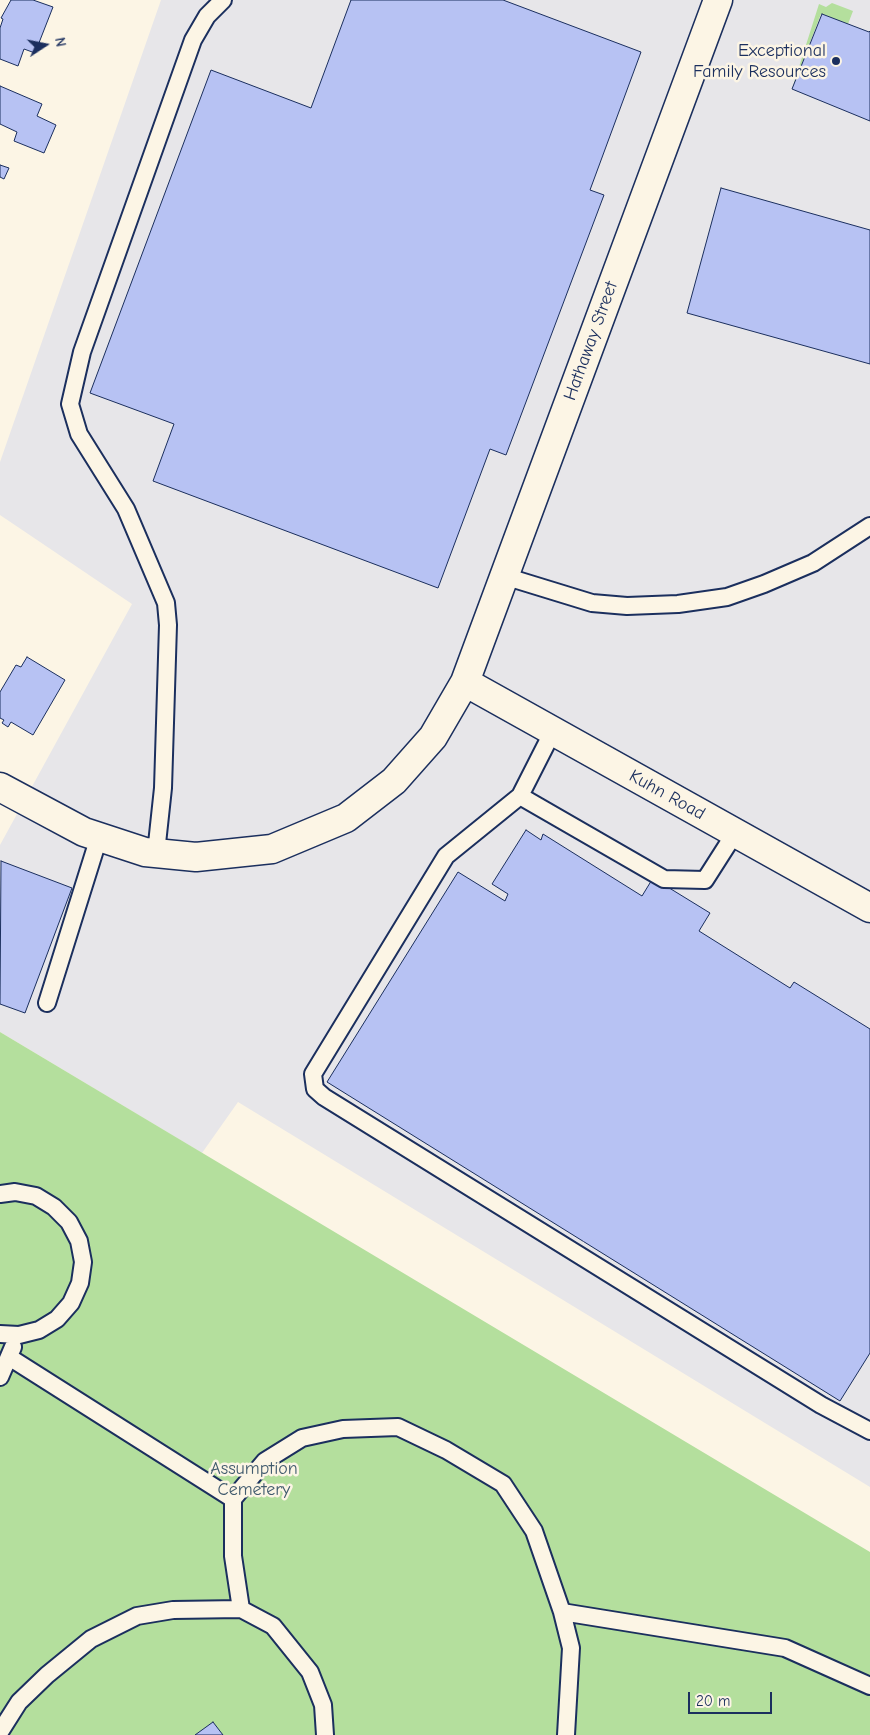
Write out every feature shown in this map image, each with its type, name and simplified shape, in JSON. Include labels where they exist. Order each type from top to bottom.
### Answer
[{"type":"street","name":"Hathaway Street","points":[[0,787],[84,832],[98,837],[145,852],[196,857],[272,848],[346,818],[394,781],[433,737],[465,682],[718,0]]},
{"type":"street","name":"Kuhn Road","points":[[465,682],[870,908]]},
{"type":"lane","points":[[156,853],[163,788],[168,626],[166,603],[126,509],[79,434],[70,404],[82,352],[193,40],[207,16],[223,0]]},
{"type":"lane","points":[[504,576],[592,603],[627,606],[678,604],[727,596],[764,584],[813,563],[870,526]]},
{"type":"lane","points":[[553,731],[520,796],[446,856],[313,1074],[315,1089],[324,1097],[821,1405],[870,1431]]},
{"type":"lane","points":[[520,796],[664,879],[704,880],[735,833]]},
{"type":"lane","points":[[47,1003],[98,837]]},
{"type":"lane","points":[[0,1194],[15,1192],[36,1196],[54,1207],[72,1228],[79,1241],[82,1262],[80,1283],[72,1303],[58,1319],[39,1330],[18,1335],[0,1334]]},
{"type":"lane","points":[[0,1377],[18,1335]]},
{"type":"lane","points":[[9,1357],[233,1499]]},
{"type":"lane","points":[[241,1609],[233,1556],[233,1499],[265,1461],[302,1438],[343,1429],[398,1427],[446,1450],[503,1484],[534,1531],[562,1612],[571,1648],[566,1735]]},
{"type":"lane","points":[[0,1732],[19,1702],[46,1674],[91,1639],[137,1616],[173,1610],[241,1609],[273,1626],[310,1672],[323,1704],[325,1735]]},
{"type":"lane","points":[[562,1612],[785,1648],[870,1686]]},
{"type":"shaded area","points":[[161,0],[870,0],[870,1487],[238,1102],[202,1153],[0,1032],[0,845],[132,604],[0,515],[0,462]]},
{"type":"green space","points":[[832,3],[853,11],[848,24],[821,14],[792,89],[819,4],[826,7]]},
{"type":"green space","name":"Assumption Cemetery","points":[[0,1032],[870,1552],[870,1735],[0,1735]]},
{"type":"building","points":[[11,0],[33,0],[53,7],[35,53],[24,49],[18,66],[0,59],[0,28],[3,19],[1,18]]},
{"type":"building","points":[[351,0],[503,0],[641,52],[590,190],[604,195],[506,455],[490,449],[438,588],[153,481],[174,424],[90,393],[211,70],[311,108]]},
{"type":"building","name":"Exceptional Family Resources","points":[[822,14],[870,31],[870,121],[792,89]]},
{"type":"building","points":[[0,86],[42,104],[37,116],[56,125],[44,153],[14,141],[17,132],[0,124]]},
{"type":"building","points":[[0,165],[9,168],[4,179],[0,177]]},
{"type":"building","points":[[721,188],[870,230],[870,364],[687,313]]},
{"type":"building","points":[[27,657],[65,680],[33,735],[11,722],[8,727],[2,723],[4,720],[0,718],[0,692],[16,665],[21,667]]},
{"type":"building","points":[[526,830],[541,840],[543,834],[642,896],[653,878],[710,913],[699,931],[790,988],[794,982],[870,1029],[870,1353],[840,1401],[327,1082],[458,872],[505,901],[508,894],[492,884]]},
{"type":"building","points":[[1,861],[72,888],[25,1013],[0,1004]]},
{"type":"building","points":[[213,1722],[223,1735],[195,1735]]},
{"type":"place","name":"Exceptional Family Resources","points":[[836,61]]}]
